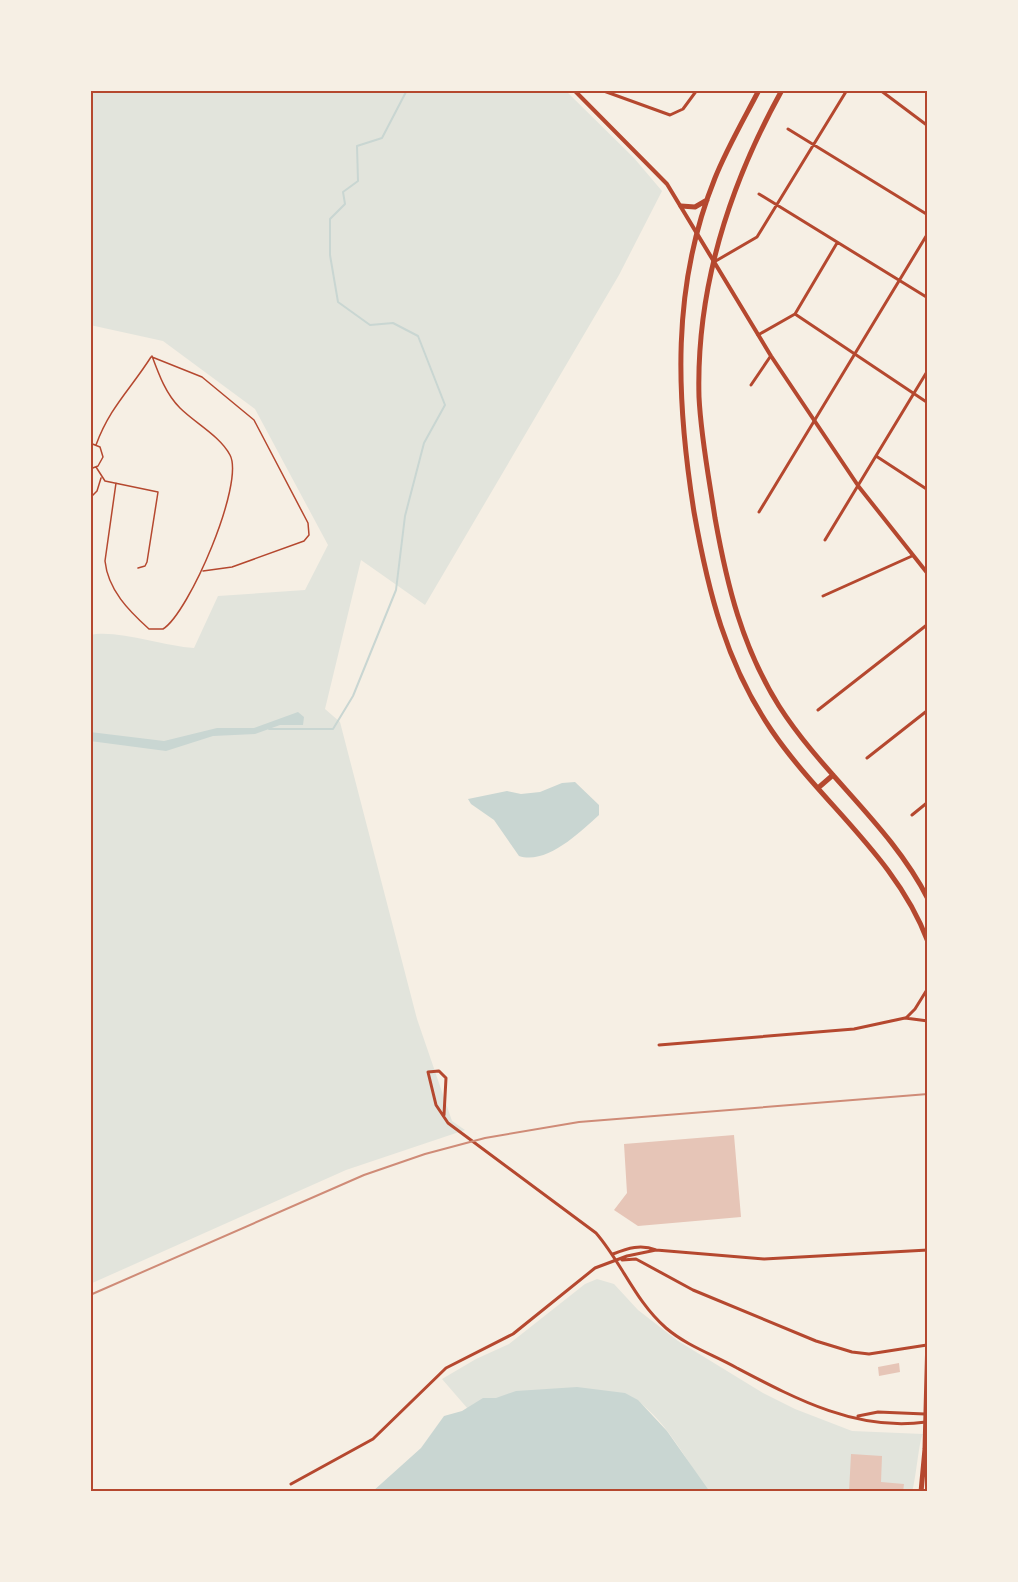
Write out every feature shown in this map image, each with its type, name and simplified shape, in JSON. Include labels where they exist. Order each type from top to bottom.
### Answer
[{"type":"highway","points":[[759,90],[724,158],[708,198],[697,237],[682,323],[680,394],[683,442],[704,571],[724,638],[748,691],[776,737],[897,881],[915,912],[928,942]]},
{"type":"highway","points":[[782,90],[735,186],[723,220],[713,262],[701,340],[699,396],[705,456],[727,584],[745,640],[765,682],[797,732],[896,848],[928,899]]},
{"type":"highway","points":[[681,206],[695,207],[708,198]]},
{"type":"highway","points":[[818,788],[833,775]]},
{"type":"highway","points":[[921,1492],[927,1422],[928,1336]]},
{"type":"street","points":[[574,90],[654,169],[681,206],[697,237],[771,356],[859,487],[912,556],[928,573]]},
{"type":"street","points":[[601,90],[670,115],[684,109],[697,90]]},
{"type":"street","points":[[713,262],[757,237],[847,90]]},
{"type":"street","points":[[880,90],[928,126]]},
{"type":"street","points":[[788,129],[928,214]]},
{"type":"street","points":[[759,194],[928,298]]},
{"type":"street","points":[[759,512],[928,233]]},
{"type":"street","points":[[758,335],[795,314],[838,243]]},
{"type":"street","points":[[795,314],[928,402]]},
{"type":"street","points":[[751,384],[771,356]]},
{"type":"street","points":[[825,540],[928,370]]},
{"type":"street","points":[[876,456],[928,490]]},
{"type":"street","points":[[823,596],[912,556]]},
{"type":"street","points":[[819,710],[928,624]]},
{"type":"street","points":[[867,758],[928,710]]},
{"type":"street","points":[[912,815],[928,802]]},
{"type":"street","points":[[906,1018],[915,1009],[928,988]]},
{"type":"street","points":[[659,1045],[854,1029],[906,1018],[928,1021]]},
{"type":"street","points":[[444,1115],[446,1078],[439,1071],[428,1072],[436,1106],[444,1115],[463,1136],[596,1233],[613,1254],[642,1302],[666,1328],[685,1341],[806,1404],[831,1413],[878,1422],[927,1422]]},
{"type":"street","points":[[613,1254],[631,1248],[649,1247],[656,1250],[764,1259],[928,1250]]},
{"type":"street","points":[[291,1485],[373,1439],[446,1368],[513,1334],[595,1268],[656,1250]]},
{"type":"street","points":[[617,1260],[636,1259],[693,1290],[816,1341],[852,1352],[869,1354],[927,1345]]},
{"type":"street","points":[[856,1417],[878,1412],[927,1414]]},
{"type":"lane","points":[[96,445],[107,417],[152,357]]},
{"type":"lane","points":[[152,357],[202,377],[254,420],[303,509],[308,523],[309,535],[304,541],[232,567],[202,571]]},
{"type":"lane","points":[[116,483],[105,561],[108,576],[121,601],[147,627],[155,631],[163,629],[170,624],[202,571],[224,513],[232,460],[223,447],[171,398],[152,357]]},
{"type":"lane","points":[[90,443],[101,449],[103,457],[96,467],[90,469]]},
{"type":"lane","points":[[90,498],[97,491],[101,478],[96,467]]},
{"type":"lane","points":[[101,478],[157,490],[158,498],[147,562],[145,566],[138,568]]},
{"type":"shaded area","points":[[90,90],[565,90],[634,158],[662,191],[619,275],[425,605],[361,560],[325,709],[340,722],[417,1019],[452,1121],[465,1130],[346,1170],[90,1284],[90,635],[113,634],[194,648],[218,596],[305,590],[328,545],[255,409],[163,341],[90,325]]},
{"type":"shaded area","points":[[298,712],[304,717],[303,725],[280,725],[255,734],[213,736],[166,751],[90,741],[90,732],[164,741],[217,728],[254,728]]},
{"type":"shaded area","points":[[575,782],[599,805],[599,815],[562,845],[541,856],[530,858],[519,856],[494,820],[471,804],[468,799],[507,791],[521,794],[540,792],[562,783]]},
{"type":"shaded area","points":[[597,1279],[614,1284],[638,1310],[678,1341],[763,1393],[795,1409],[852,1431],[923,1434],[912,1492],[707,1492],[663,1426],[642,1404],[630,1396],[468,1409],[442,1379],[476,1359],[509,1344],[585,1284]]},
{"type":"shaded area","points":[[577,1387],[625,1393],[638,1400],[667,1431],[710,1492],[372,1492],[421,1448],[444,1416],[462,1411],[483,1398],[496,1398],[516,1391]]},
{"type":"building","points":[[734,1135],[741,1217],[638,1226],[614,1210],[627,1193],[624,1144]]},
{"type":"building","points":[[899,1363],[900,1372],[879,1376],[878,1367]]},
{"type":"building","points":[[851,1454],[882,1456],[881,1482],[904,1484],[903,1492],[849,1492]]},
{"type":"waterway","points":[[269,729],[333,729],[353,696],[396,590],[405,516],[424,443],[445,405],[418,336],[393,323],[370,325],[338,302],[330,255],[330,219],[345,204],[343,192],[358,181],[357,146],[382,138],[407,90]]},
{"type":"railway","points":[[90,1295],[364,1175],[425,1154],[485,1138],[579,1122],[928,1094]]}]
